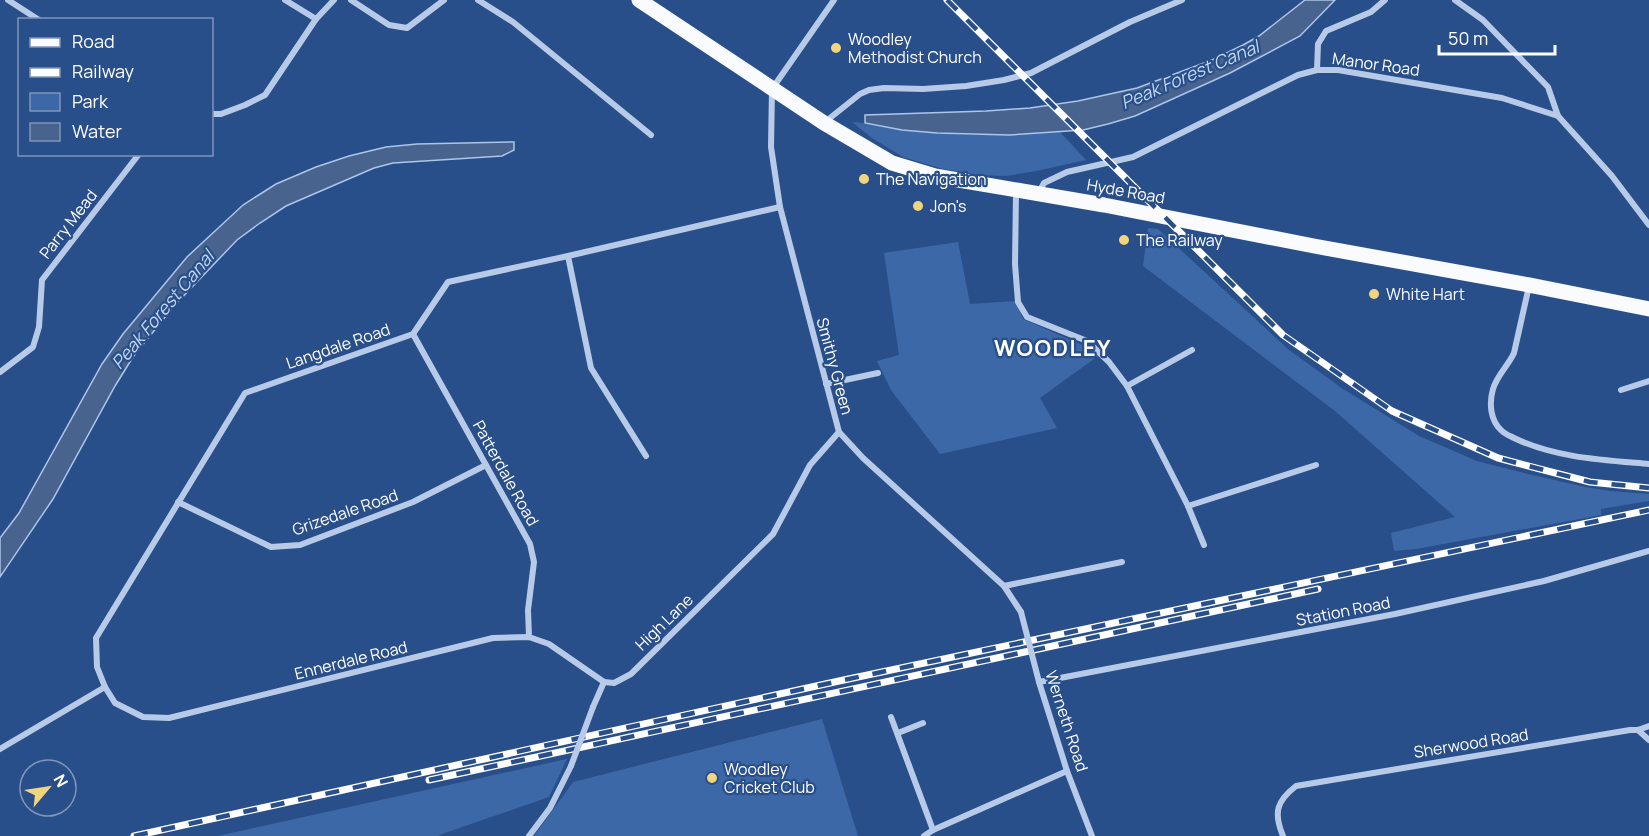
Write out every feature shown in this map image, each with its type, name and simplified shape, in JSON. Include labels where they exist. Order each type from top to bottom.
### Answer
[{"type":"main road","name":"Hyde Road","points":[[639,0],[824,123],[891,163],[935,176],[1104,205],[1649,309]]},
{"type":"street","points":[[8,0],[36,18]]},
{"type":"street","points":[[285,0],[316,20]]},
{"type":"street","points":[[213,114],[221,114],[265,95],[316,20],[334,0]]},
{"type":"street","points":[[351,0],[389,25],[407,28],[444,0]]},
{"type":"street","points":[[478,0],[513,22],[651,135]]},
{"type":"street","points":[[772,89],[834,0]]},
{"type":"street","points":[[824,123],[860,94],[869,90],[966,86],[1030,73],[1130,22],[1182,0]]},
{"type":"street","points":[[1317,70],[1318,44],[1326,31],[1371,12],[1385,0]]},
{"type":"street","points":[[1455,0],[1483,20],[1548,87],[1558,116],[1612,176],[1649,225]]},
{"type":"street","name":"Manor Road","points":[[1038,194],[1044,183],[1067,172],[1133,157],[1298,75],[1317,70],[1338,69],[1502,98],[1558,116]]},
{"type":"street","name":"Smithy Green","points":[[772,89],[771,147],[780,207],[839,432],[863,458],[1004,586],[1022,612]]},
{"type":"street","name":"Parry Mead","points":[[0,372],[33,347],[39,327],[42,280],[137,156]]},
{"type":"street","points":[[1017,190],[1015,264],[1018,302],[1028,316],[1087,341],[1109,362],[1127,386],[1188,506],[1204,545]]},
{"type":"street","name":"Langdale Road","points":[[105,687],[97,667],[96,638],[245,393],[412,334],[448,282],[780,207]]},
{"type":"street","points":[[568,256],[591,368],[646,456]]},
{"type":"street","points":[[1529,285],[1514,353],[1497,378],[1493,390],[1491,407],[1495,422],[1503,432],[1532,447],[1558,453],[1649,464]]},
{"type":"street","name":"Patterdale Road","points":[[412,334],[530,544],[534,562],[528,610],[529,637]]},
{"type":"street","points":[[1127,386],[1192,350]]},
{"type":"street","points":[[826,384],[878,373]]},
{"type":"street","points":[[1621,390],[1649,381]]},
{"type":"street","name":"High Lane","points":[[604,682],[614,683],[631,674],[773,534],[810,465],[839,432]]},
{"type":"street","name":"Grizedale Road","points":[[178,502],[271,547],[300,545],[413,502],[486,465]]},
{"type":"street","points":[[1188,506],[1316,465]]},
{"type":"street","name":"Station Road","points":[[1039,682],[1395,614],[1544,581],[1649,552]]},
{"type":"street","points":[[1004,586],[1122,562]]},
{"type":"street","name":"Werneth Road","points":[[1022,612],[1039,682],[1092,836]]},
{"type":"street","name":"Ennerdale Road","points":[[105,687],[115,703],[143,717],[169,718],[493,638],[529,637],[549,644],[604,682]]},
{"type":"street","points":[[529,836],[550,808],[571,766],[604,682]]},
{"type":"street","points":[[0,749],[105,687]]},
{"type":"street","points":[[891,717],[933,830]]},
{"type":"street","points":[[898,733],[923,723]]},
{"type":"street","name":"Sherwood Road","points":[[1283,836],[1277,812],[1282,797],[1296,786],[1638,730],[1649,726]]},
{"type":"street","points":[[1638,730],[1649,740]]},
{"type":"street","points":[[924,836],[1068,771]]},
{"type":"green space","points":[[852,122],[942,134],[1001,135],[1060,132],[1086,160],[1006,176],[979,175],[943,169],[903,157],[872,138]]},
{"type":"green space","points":[[1148,228],[1158,229],[1289,350],[1343,389],[1419,436],[1477,461],[1585,487],[1649,494],[1649,501],[1601,509],[1601,515],[1394,551],[1391,533],[1455,517],[1335,411],[1143,266]]},
{"type":"green space","points":[[958,242],[970,304],[1016,301],[1023,319],[1082,345],[1098,356],[1040,398],[1057,428],[940,454],[891,390],[877,361],[899,355],[884,253]]},
{"type":"green space","name":"Woodley Cricket Club","points":[[822,719],[858,836],[534,836],[573,782]]},
{"type":"green space","points":[[567,759],[549,797],[440,836],[218,836]]},
{"type":"water","name":"Peak Forest Canal","points":[[1305,0],[1335,0],[1300,36],[1230,73],[1135,116],[1108,124],[1083,130],[1009,135],[937,133],[902,130],[865,123],[865,115],[1030,108],[1078,101],[1137,88],[1212,60],[1243,45],[1259,36]]},
{"type":"water","name":"Peak Forest Canal","points":[[514,142],[514,150],[502,156],[393,163],[374,168],[286,206],[237,240],[174,306],[133,357],[53,499],[0,577],[0,538],[19,513],[102,364],[123,334],[187,257],[243,205],[276,184],[316,167],[386,147]]},
{"type":"railway","points":[[947,0],[1283,335],[1392,411],[1498,458],[1590,482],[1649,488]]},
{"type":"railway","points":[[134,836],[839,681],[1649,510]]},
{"type":"railway","points":[[429,780],[1318,589]]},
{"type":"place","name":"Woodley Methodist Church","points":[[836,48]]},
{"type":"place","name":"The Navigation","points":[[864,179]]},
{"type":"place","name":"Jon's","points":[[918,206]]},
{"type":"place","name":"The Railway","points":[[1124,240]]},
{"type":"place","name":"White Hart","points":[[1374,294]]},
{"type":"place","name":"Woodley Cricket Club","points":[[712,778]]},
{"type":"district","name":"WOODLEY","points":[[1053,348]]}]
